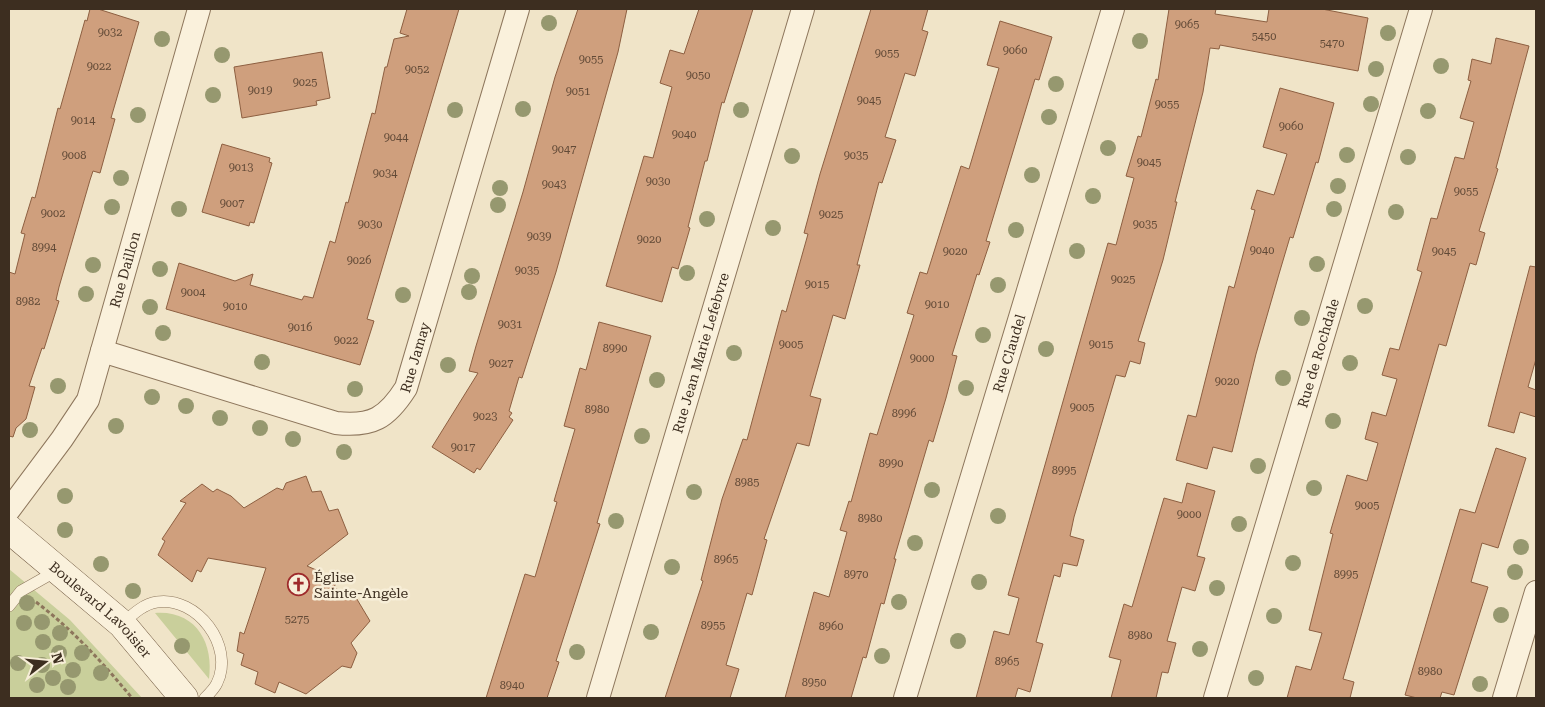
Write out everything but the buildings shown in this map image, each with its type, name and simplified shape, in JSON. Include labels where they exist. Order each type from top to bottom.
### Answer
[{"type":"street","name":"Rue Daillon","points":[[9,510],[88,400],[199,9]]},
{"type":"street","name":"Rue Jamay","points":[[102,351],[336,423],[355,425],[375,420],[394,408],[406,388],[518,9]]},
{"type":"street","name":"Rue Jean Marie Lefebvre","points":[[598,698],[803,9]]},
{"type":"street","name":"Rue Claudel","points":[[905,698],[1114,9]]},
{"type":"street","name":"Rue de Rochdale","points":[[1215,698],[1421,9]]},
{"type":"street","name":"Boulevard Lavoisier","points":[[9,529],[122,624],[184,698]]},
{"type":"street","points":[[1504,698],[1536,592]]},
{"type":"lane","points":[[9,606],[21,591],[59,570]]},
{"type":"lane","points":[[122,624],[141,607],[156,602],[174,602],[189,608],[202,619],[213,632],[220,650],[217,683],[205,698]]},
{"type":"path","points":[[60,620],[101,661],[132,698]]},
{"type":"green space","points":[[9,569],[70,620],[142,698],[9,698]]},
{"type":"green space","points":[[155,613],[169,613],[181,617],[199,631],[208,653],[209,679]]},
{"type":"place","name":"Église Sainte-Angèle","points":[[298,585]]}]
